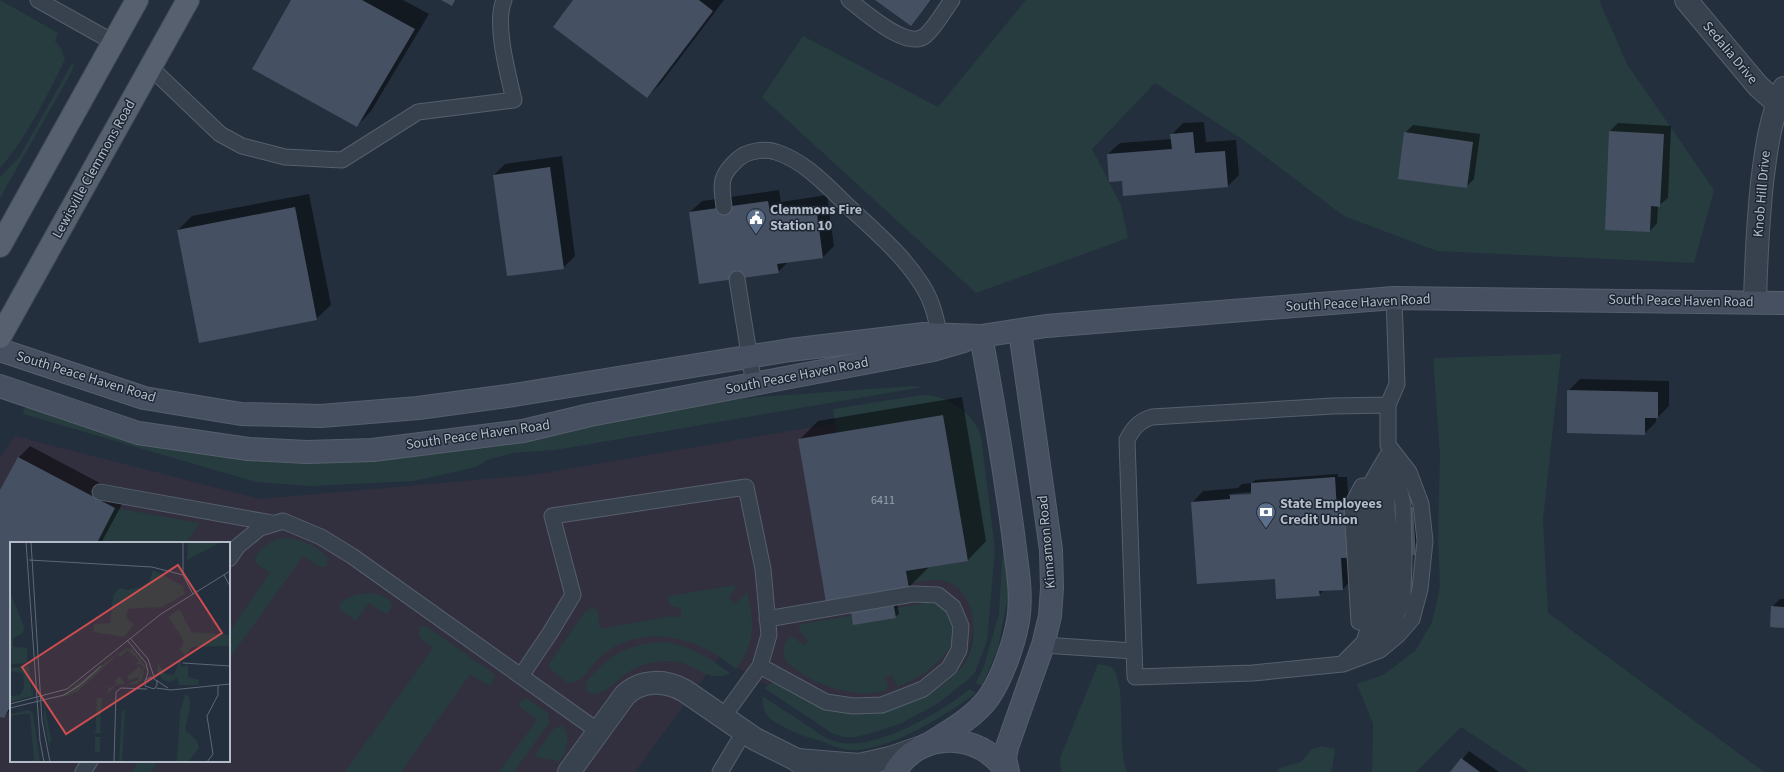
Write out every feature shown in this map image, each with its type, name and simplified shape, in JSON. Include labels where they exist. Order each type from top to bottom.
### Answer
[{"type":"main road","points":[[0,246],[137,0]]},
{"type":"main road","name":"Lewisville Clemmons Road","points":[[0,337],[188,0]]},
{"type":"main road","name":"South Peace Haven Road","points":[[0,386],[138,433],[248,449],[307,452],[373,450],[523,431],[590,416],[754,385],[940,341],[1020,331],[1046,326],[1394,298],[1784,303]]},
{"type":"main road","name":"Kinnamon Road","points":[[1007,772],[1005,758],[1008,740],[1022,707],[1043,645],[1051,601],[1052,563],[1020,331]]},
{"type":"main road","name":"South Peace Haven Road","points":[[0,350],[144,398],[240,414],[321,416],[418,408],[514,395],[790,350],[916,335],[940,341]]},
{"type":"main road","name":"Kinnamon Road","points":[[894,772],[904,760],[923,746],[962,722],[988,698],[999,680],[1018,621],[1018,581],[1010,512],[981,336]]},
{"type":"main road","name":"Kinnamon Road","points":[[923,746],[950,740],[973,744],[993,756],[1007,772]]},
{"type":"street","name":"Sedalia Drive","points":[[1686,0],[1758,86],[1780,95]]},
{"type":"street","name":"Knob Hill Drive","points":[[1755,302],[1760,206],[1766,145],[1780,95]]},
{"type":"street","points":[[569,772],[628,692],[649,683],[663,683],[679,687],[744,732],[803,766],[859,765],[890,758],[923,746]]},
{"type":"lane","points":[[38,0],[113,42]]},
{"type":"lane","points":[[150,67],[220,134],[242,146],[285,157],[342,160],[418,112],[514,100],[505,60],[500,10],[504,0]]},
{"type":"lane","points":[[849,0],[894,34],[913,40],[926,36],[952,0]]},
{"type":"lane","points":[[724,207],[721,183],[728,168],[741,156],[756,150],[775,151],[798,163],[836,195],[905,261],[932,305],[940,341]]},
{"type":"lane","points":[[737,279],[754,385]]},
{"type":"lane","points":[[1343,664],[1368,643],[1380,610],[1375,504],[1376,491],[1386,471],[1388,452],[1388,405],[1397,384],[1394,298]]},
{"type":"lane","points":[[1388,405],[1333,406],[1152,417],[1142,421],[1136,426],[1127,440],[1135,677],[1253,674],[1343,664],[1380,650],[1398,635],[1412,619],[1420,589],[1425,542],[1421,504],[1409,472],[1388,452]]},
{"type":"lane","points":[[1343,664],[1358,626],[1352,505],[1358,490],[1388,452]]},
{"type":"lane","points":[[1343,664],[1376,647],[1399,610],[1403,595],[1403,504],[1395,468],[1388,452]]},
{"type":"lane","points":[[521,676],[573,595],[552,516],[746,487],[763,569],[769,636],[760,666],[723,717]]},
{"type":"lane","points":[[100,492],[273,524]]},
{"type":"lane","points":[[230,558],[238,546],[260,528],[283,521],[327,540],[352,556],[598,731]]},
{"type":"lane","points":[[760,666],[826,702],[853,706],[882,705],[923,689],[949,668],[959,650],[961,626],[952,607],[938,595],[913,594],[767,619]]},
{"type":"lane","points":[[1043,645],[1134,651]]},
{"type":"lane","points":[[720,772],[744,732]]},
{"type":"lane","points":[[83,772],[89,762]]},
{"type":"shaded area","points":[[935,406],[961,419],[987,569],[968,656],[952,684],[858,731],[790,699],[719,657],[635,772],[0,772],[0,458],[15,436],[260,499],[533,475]]},
{"type":"green space","points":[[0,0],[58,33],[55,41],[61,48],[65,59],[44,101],[27,130],[0,168]]},
{"type":"green space","points":[[1026,0],[1599,0],[1627,64],[1714,190],[1694,263],[1437,251],[1344,216],[1242,139],[1155,83],[1092,149],[1121,205],[1128,238],[976,293],[762,97],[803,36],[938,107]]},
{"type":"green space","points":[[74,64],[72,71],[0,198],[0,177],[20,156],[71,65]]},
{"type":"green space","points":[[1561,354],[1543,520],[1548,613],[1764,772],[1529,772],[1461,727],[1416,772],[1372,772],[1373,724],[1357,684],[1383,675],[1416,650],[1432,622],[1440,587],[1438,536],[1440,455],[1433,358]]},
{"type":"green space","points":[[914,386],[923,387],[555,450],[513,453],[487,460],[476,467],[414,481],[310,486],[256,482],[23,414],[26,403],[230,454],[679,408],[746,398]]},
{"type":"green space","points":[[922,395],[940,398],[958,406],[972,420],[981,436],[995,550],[987,641],[975,672],[940,702],[902,723],[872,733],[855,737],[843,737],[832,733],[764,688],[774,682],[780,683],[828,709],[846,713],[860,714],[877,711],[912,701],[945,683],[957,673],[966,661],[971,650],[973,638],[972,612],[967,600],[960,590],[950,583],[938,580],[927,580],[909,584],[906,571],[968,561],[943,415],[836,433],[833,409]]},
{"type":"green space","points":[[989,439],[1006,521],[1009,592],[998,648],[982,686],[976,683],[984,666],[999,614],[1003,550]]},
{"type":"green space","points":[[115,508],[200,523],[187,542],[98,542]]},
{"type":"green space","points":[[283,538],[296,539],[314,547],[328,559],[326,567],[318,566],[303,556],[230,658],[230,631],[270,573],[257,564],[254,559],[266,545]]},
{"type":"green space","points":[[737,585],[729,599],[735,604],[747,592],[750,603],[752,632],[747,650],[736,669],[722,658],[690,642],[655,636],[638,638],[621,644],[605,653],[579,680],[576,681],[568,683],[551,670],[549,664],[583,614],[592,607],[597,610],[600,629],[672,616],[680,618],[682,609],[671,606],[667,599],[669,596]]},
{"type":"green space","points":[[369,593],[380,595],[389,600],[392,606],[388,613],[384,613],[369,603],[356,621],[340,610],[340,603],[343,601],[354,596]]},
{"type":"green space","points":[[925,603],[935,603],[943,606],[953,625],[954,632],[952,641],[942,658],[925,672],[907,683],[899,686],[896,684],[891,675],[884,678],[888,685],[886,690],[874,693],[846,691],[832,688],[805,676],[785,659],[784,647],[788,638],[791,636],[804,645],[808,641],[798,629],[802,624]]},
{"type":"green space","points":[[422,626],[427,627],[490,671],[495,676],[492,684],[489,686],[470,674],[401,772],[345,772],[433,648],[419,637],[419,628]]},
{"type":"green space","points":[[661,642],[671,643],[698,653],[730,673],[723,676],[711,676],[679,662],[654,662],[632,670],[603,692],[592,694],[587,692],[585,683],[610,659],[627,649]]},
{"type":"green space","points":[[1098,664],[1112,667],[1120,688],[1122,746],[1127,772],[1061,772],[1060,758]]},
{"type":"green space","points":[[970,689],[976,693],[964,702],[916,730],[881,745],[864,749],[850,750],[798,734],[773,721],[764,710],[762,696],[819,734],[834,741],[850,743],[868,742],[906,728],[942,709]]},
{"type":"green space","points":[[526,698],[548,713],[549,723],[514,772],[499,772],[537,720],[519,706],[520,702]]},
{"type":"green space","points":[[563,726],[567,735],[567,749],[559,761],[534,757],[554,728]]},
{"type":"green space","points":[[1322,746],[1335,749],[1332,770],[1330,772],[1277,772],[1279,768],[1301,762],[1312,749]]},
{"type":"green space","points":[[138,762],[157,762],[151,772],[132,772]]},
{"type":"building","points":[[291,0],[362,0],[415,29],[357,127],[252,69]]},
{"type":"building","points":[[441,0],[455,0],[452,6]]},
{"type":"building","points":[[573,0],[699,0],[713,11],[647,98],[553,27]]},
{"type":"building","points":[[875,0],[931,0],[911,26]]},
{"type":"building","points":[[1609,131],[1664,134],[1660,207],[1651,206],[1650,232],[1605,230]]},
{"type":"building","points":[[1193,132],[1195,153],[1225,151],[1228,187],[1123,196],[1122,181],[1109,182],[1107,154],[1172,149],[1170,134]]},
{"type":"building","points":[[1404,132],[1473,142],[1467,188],[1398,179]]},
{"type":"building","points":[[550,167],[564,269],[507,276],[493,175]]},
{"type":"building","name":"Clemmons Fire Station 10","points":[[768,201],[770,212],[816,206],[823,258],[777,264],[779,273],[699,284],[689,212]]},
{"type":"building","points":[[295,207],[317,320],[199,343],[177,230]]},
{"type":"building","points":[[1567,390],[1658,392],[1658,418],[1645,418],[1645,435],[1567,433]]},
{"type":"building","points":[[943,415],[968,561],[906,571],[909,588],[891,591],[896,618],[853,625],[849,598],[826,602],[798,439]]},
{"type":"building","points":[[18,457],[115,508],[98,542],[10,542],[10,707],[4,718],[0,717],[0,490]]},
{"type":"building","name":"State Employees Credit Union","points":[[1335,477],[1337,510],[1413,507],[1416,555],[1341,558],[1343,590],[1319,591],[1320,596],[1276,599],[1275,579],[1197,584],[1191,502],[1230,499],[1230,495],[1251,494],[1251,483]]},
{"type":"building","points":[[1771,606],[1784,607],[1784,628],[1770,627]]},
{"type":"building","points":[[1461,758],[1480,772],[1450,772]]},
{"type":"place","name":"Clemmons Fire Station 10","points":[[756,235]]},
{"type":"place","name":"State Employees Credit Union","points":[[1266,529]]}]
